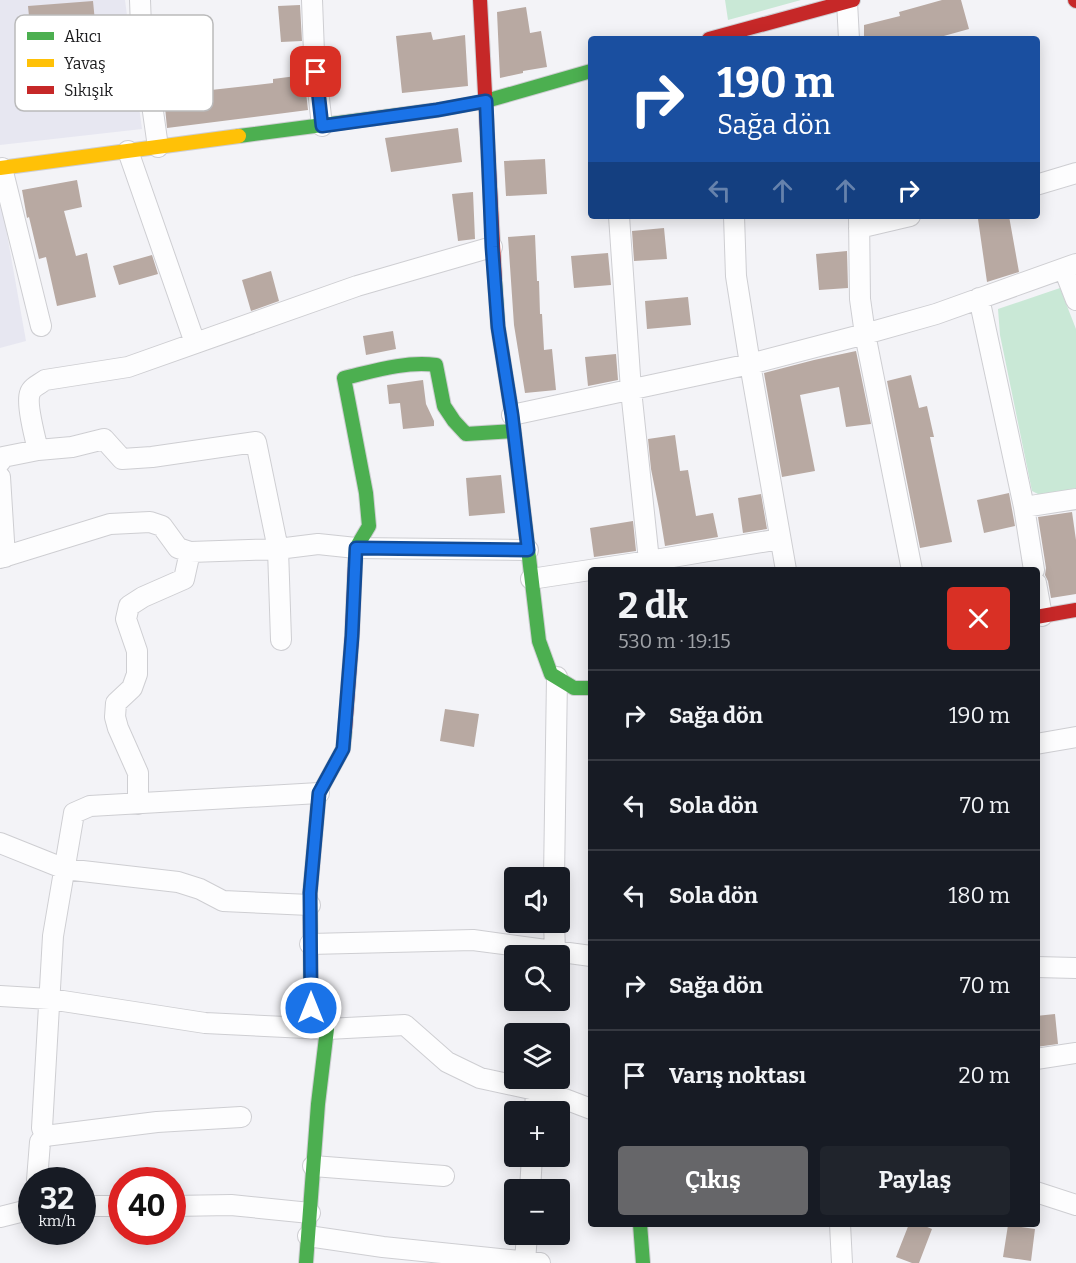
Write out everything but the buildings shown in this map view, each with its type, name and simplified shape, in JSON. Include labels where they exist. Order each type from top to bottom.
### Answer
[{"type":"street","points":[[140,0],[141,15]]},
{"type":"street","points":[[312,0],[314,54],[322,126]]},
{"type":"street","points":[[480,0],[498,327],[513,423],[539,641],[551,674],[574,688],[588,688]]},
{"type":"street","points":[[725,36],[850,1],[849,36]]},
{"type":"street","points":[[41,326],[1,168],[437,110],[486,101],[588,72]]},
{"type":"street","points":[[153,111],[158,147]]},
{"type":"street","points":[[128,151],[195,343]]},
{"type":"street","points":[[1040,184],[1076,173]]},
{"type":"street","points":[[619,219],[631,390],[649,566],[780,539]]},
{"type":"street","points":[[734,219],[736,276],[785,567]]},
{"type":"street","points":[[884,219],[859,222],[860,299],[911,567]]},
{"type":"street","points":[[38,450],[29,407],[29,393],[45,381],[128,367],[357,286],[492,247]]},
{"type":"street","points":[[306,1263],[318,1104],[327,1029],[311,1008],[310,893],[319,793],[343,749],[356,548],[369,526],[366,493],[344,378],[396,366],[428,363],[436,365],[446,409],[466,434],[631,390],[750,364],[865,334],[936,314],[1070,267],[1076,300]]},
{"type":"street","points":[[979,298],[1024,507],[1034,567]]},
{"type":"street","points":[[0,462],[3,457],[38,450],[72,447],[104,439],[122,459],[256,442],[278,549],[281,640]]},
{"type":"street","points":[[0,477],[2,557],[111,524],[150,522],[162,526],[178,548],[190,552],[278,549],[318,544],[356,548],[528,550]]},
{"type":"street","points":[[1024,507],[1076,499]]},
{"type":"street","points":[[138,804],[138,773],[115,717],[116,703],[132,688],[137,674],[137,651],[126,619],[129,606],[183,579],[190,552]]},
{"type":"street","points":[[531,579],[588,573]]},
{"type":"street","points":[[1040,617],[1076,610]]},
{"type":"street","points":[[554,867],[557,677]]},
{"type":"street","points":[[1040,743],[1076,737]]},
{"type":"street","points":[[45,1136],[42,1128],[53,936],[74,813],[90,806],[319,793]]},
{"type":"street","points":[[0,843],[65,869],[178,882],[223,900],[310,905]]},
{"type":"street","points":[[310,944],[473,940],[510,945]]},
{"type":"street","points":[[570,953],[588,956]]},
{"type":"street","points":[[1040,967],[1076,968]]},
{"type":"street","points":[[0,996],[50,999],[205,1023],[327,1029],[405,1025],[447,1062],[480,1078],[549,1093],[588,1108]]},
{"type":"street","points":[[1040,1058],[1076,1053]]},
{"type":"street","points":[[536,1090],[536,1101]]},
{"type":"street","points":[[38,1167],[40,1142],[45,1136],[157,1122],[241,1118]]},
{"type":"street","points":[[313,1166],[444,1176]]},
{"type":"street","points":[[1040,1193],[1076,1205]]},
{"type":"street","points":[[186,1206],[231,1205],[310,1212]]},
{"type":"street","points":[[0,1217],[18,1212]]},
{"type":"street","points":[[640,1227],[644,1263]]},
{"type":"street","points":[[840,1227],[842,1263]]},
{"type":"street","points":[[308,1236],[383,1247],[532,1262],[529,1245]]},
{"type":"shaded area","points":[[0,0],[125,0],[127,15],[15,15],[15,111],[140,111],[142,129],[0,145]]},
{"type":"shaded area","points":[[2,206],[26,341],[0,348],[0,207]]},
{"type":"green space","points":[[725,0],[801,0],[728,20]]},
{"type":"green space","points":[[1060,288],[1076,329],[1076,488],[1042,496],[1032,491],[1000,335],[998,309]]},
{"type":"traffic: fast","points":[[239,136],[437,110],[486,101],[588,72]]},
{"type":"traffic: fast","points":[[495,281],[498,327],[512,415],[539,641],[551,674],[574,688],[588,688]]},
{"type":"traffic: fast","points":[[355,566],[356,548],[369,526],[366,493],[344,378],[413,364],[436,365],[444,406],[466,434],[514,431]]},
{"type":"traffic: fast","points":[[306,1263],[318,1104],[327,1029],[311,1008],[310,893],[319,793],[343,749],[345,730]]},
{"type":"traffic: fast","points":[[640,1227],[643,1263]]},
{"type":"traffic: slow","points":[[0,168],[239,136]]},
{"type":"traffic: jam","points":[[480,0],[495,281]]},
{"type":"traffic: jam","points":[[720,36],[853,0]]},
{"type":"traffic: jam","points":[[345,730],[355,566]]},
{"type":"traffic: jam","points":[[1040,616],[1076,610]]},
{"type":"route","points":[[311,1008],[310,893],[319,793],[343,749],[356,548],[528,550],[512,415],[498,327],[486,101],[322,126],[316,72]]}]
